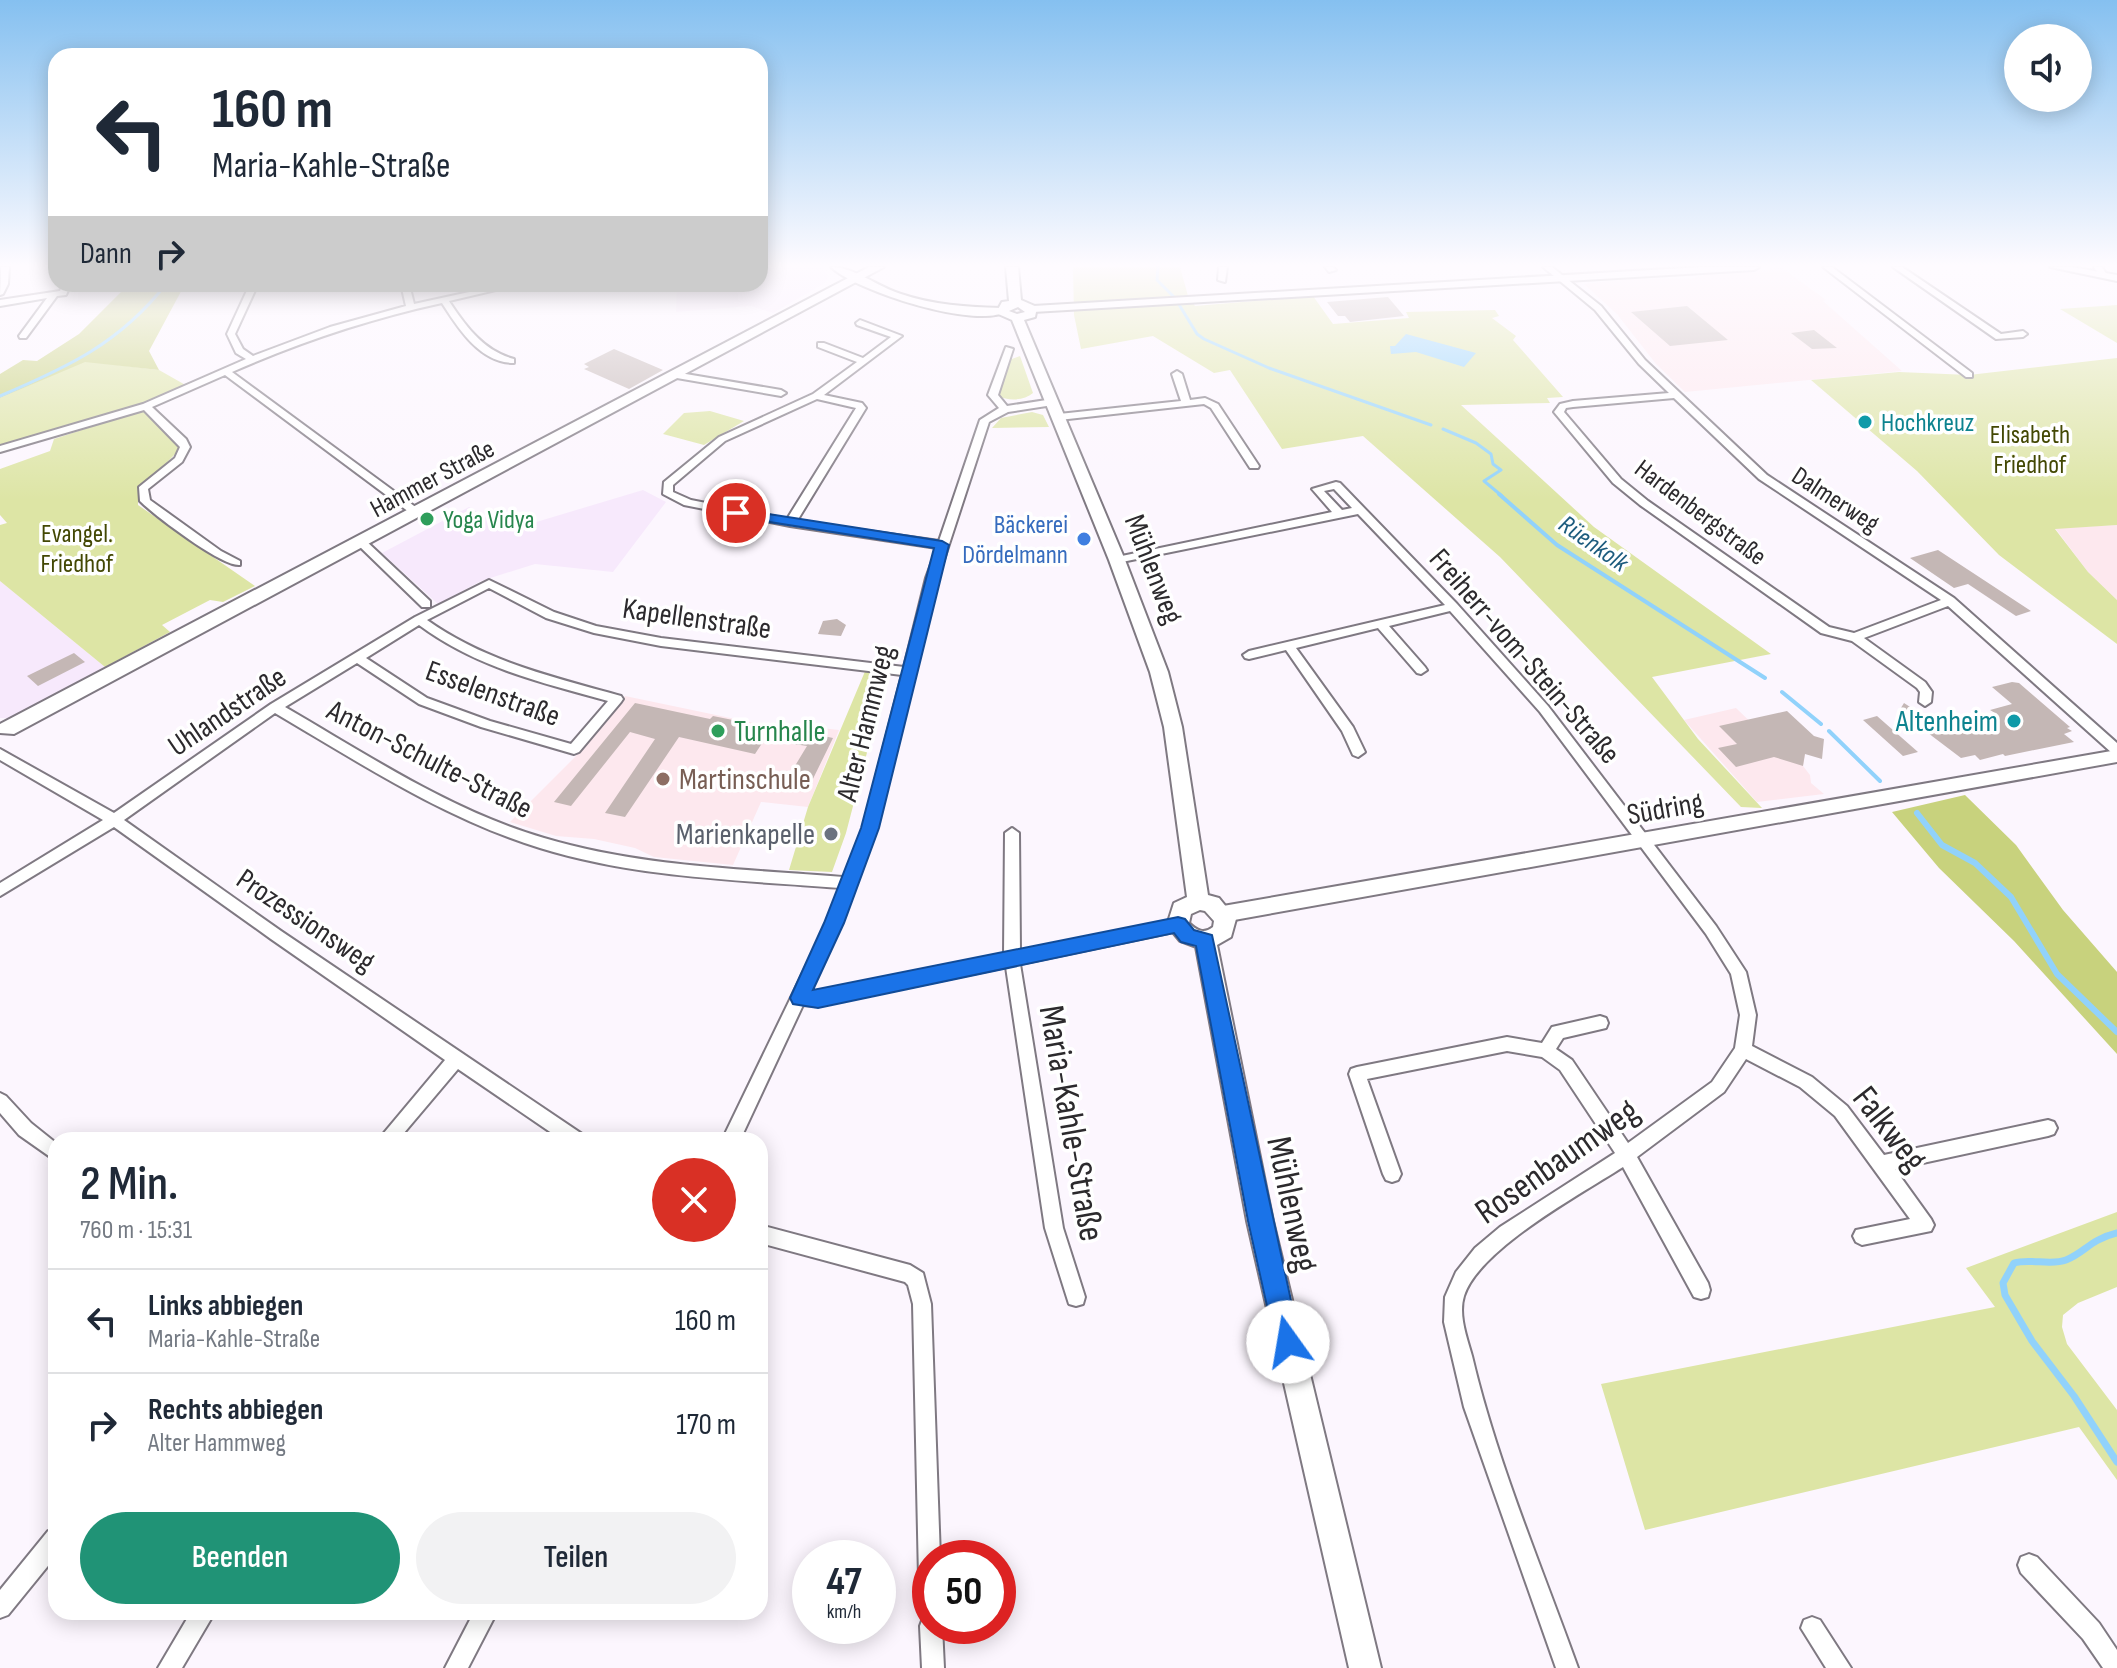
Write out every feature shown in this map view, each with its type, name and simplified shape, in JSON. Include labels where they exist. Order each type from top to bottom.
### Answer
[{"type":"main road","name":"Hammer Straße","points":[[4,727],[417,513],[731,345]]},
{"type":"main road","name":"Mühlenweg","points":[[1028,345],[1117,560],[1159,672],[1169,713],[1198,901]]},
{"type":"main road","points":[[0,747],[8,738],[4,727]]},
{"type":"main road","points":[[1198,901],[1212,904],[1223,914],[1223,931],[1205,940],[1188,936],[1178,925],[1181,909],[1198,901]]},
{"type":"main road","name":"Mühlenweg","points":[[1205,940],[1260,1221],[1365,1668]]},
{"type":"street","points":[[236,345],[239,351],[252,359]]},
{"type":"street","points":[[0,449],[146,406],[290,345]]},
{"type":"street","points":[[482,345],[500,359],[511,361]]},
{"type":"street","points":[[821,345],[863,361]]},
{"type":"street","points":[[886,345],[816,396],[722,439],[685,468],[666,489],[672,498],[688,503],[790,523],[942,545]]},
{"type":"street","name":"Dalmerweg","points":[[1627,345],[1763,477],[1950,601],[2117,750]]},
{"type":"street","points":[[1929,345],[1969,375]]},
{"type":"street","points":[[1009,349],[993,395],[1005,409],[1056,410],[1205,401],[1215,406],[1254,466]]},
{"type":"street","points":[[225,371],[417,513]]},
{"type":"street","points":[[1177,374],[1186,401]]},
{"type":"street","points":[[674,375],[781,393]]},
{"type":"street","name":"Hardenbergstraße","points":[[1676,395],[1573,404],[1563,406],[1559,412],[1617,481],[1644,503],[1825,630],[1850,637],[1921,685],[1926,692],[1925,702]]},
{"type":"street","points":[[790,523],[861,408],[816,396]]},
{"type":"street","points":[[146,406],[185,447],[180,458],[147,483],[143,489],[145,501],[217,553],[236,563]]},
{"type":"street","name":"Alter Hammweg","points":[[735,1132],[800,998],[850,883],[870,828],[942,545],[985,420],[1005,409]]},
{"type":"street","name":"Freiherr-vom-Stein-Straße","points":[[1339,514],[1317,489],[1336,485],[1453,607],[1544,709],[1645,841]]},
{"type":"street","points":[[1117,560],[1360,510]]},
{"type":"street","points":[[361,542],[426,604]]},
{"type":"street","name":"Kapellenstraße","points":[[489,583],[550,615],[594,629],[661,642],[908,672]]},
{"type":"street","name":"Uhlandstraße","points":[[0,890],[114,820],[275,707],[419,620],[489,583]]},
{"type":"street","points":[[1850,637],[1950,601]]},
{"type":"street","points":[[1249,655],[1453,607]]},
{"type":"street","name":"Esselenstraße","points":[[356,657],[423,701],[486,724],[574,749],[617,699],[518,671],[443,640],[419,620]]},
{"type":"street","points":[[1382,625],[1421,670]]},
{"type":"street","points":[[1289,646],[1348,730],[1358,752]]},
{"type":"street","name":"Anton-Schulte-Straße","points":[[275,707],[411,785],[498,828],[539,842],[637,864],[850,883]]},
{"type":"street","name":"Prozessionsweg","points":[[0,754],[114,820],[564,1132]]},
{"type":"street","name":"Südring","points":[[1223,914],[2117,756]]},
{"type":"street","name":"Maria-Kahle-Straße","points":[[1012,833],[1012,959],[1054,1228],[1076,1297]]},
{"type":"street","name":"Rosenbaumweg","points":[[1567,1668],[1474,1407],[1454,1322],[1454,1297],[1481,1254],[1506,1233],[1626,1155],[1718,1087],[1743,1050],[1748,1015],[1738,972],[1645,841]]},
{"type":"street","points":[[800,998],[818,999],[1178,925]]},
{"type":"street","points":[[1546,1051],[1558,1032],[1600,1023]]},
{"type":"street","points":[[1392,1174],[1357,1074],[1507,1044],[1546,1051],[1566,1065],[1626,1155],[1701,1290]]},
{"type":"street","name":"Falkweg","points":[[1743,1050],[1822,1093],[1855,1127],[1925,1225],[1862,1236]]},
{"type":"street","points":[[394,1132],[456,1059]]},
{"type":"street","points":[[0,1101],[25,1129],[48,1147]]},
{"type":"street","points":[[1882,1164],[2048,1128]]},
{"type":"street","points":[[768,1236],[910,1274],[916,1280],[922,1304],[929,1540]]},
{"type":"street","points":[[0,1607],[48,1549]]},
{"type":"street","points":[[2029,1565],[2091,1631],[2116,1668]]},
{"type":"street","points":[[169,1668],[199,1620]]},
{"type":"street","points":[[456,1668],[482,1620]]},
{"type":"street","points":[[1812,1628],[1840,1668]]},
{"type":"street","points":[[932,1644],[933,1668]]},
{"type":"shaded area","points":[[1641,345],[1872,345],[1902,371],[1685,392]]},
{"type":"shaded area","points":[[643,490],[666,502],[613,572],[535,564],[481,581],[438,604],[382,553],[469,507],[493,522],[496,520],[513,529]]},
{"type":"shaded area","points":[[2117,525],[2117,600],[2088,572],[2055,528]]},
{"type":"shaded area","points":[[0,581],[105,667],[8,718],[0,718]]},
{"type":"shaded area","name":"Martinschule","points":[[625,696],[793,731],[796,725],[839,730],[808,807],[761,802],[733,865],[654,857],[635,848],[594,839],[556,836],[510,822],[576,756]]},
{"type":"shaded area","points":[[1736,708],[1764,735],[1805,754],[1803,766],[1810,775],[1811,783],[1824,794],[1757,802],[1684,720]]},
{"type":"green space","points":[[62,345],[152,345],[149,351],[159,370],[85,362],[0,398],[0,374],[23,360],[37,361]]},
{"type":"green space","points":[[1080,345],[1104,345],[1081,349]]},
{"type":"green space","points":[[1168,345],[1517,345],[1563,397],[1547,398],[1550,403],[1461,405],[1594,527],[1771,654],[1652,677],[1698,739],[1762,808],[1741,807],[1500,557],[1363,436],[1282,449],[1230,370],[1214,373]]},
{"type":"green space","points":[[1020,356],[1033,393],[1016,399],[998,396],[1009,360]]},
{"type":"green space","name":"Elisabeth Friedhof","points":[[2117,358],[2117,525],[2055,529],[2088,572],[2117,600],[2117,644],[1999,555],[1917,471],[1811,380],[1899,372],[1969,375]]},
{"type":"green space","points":[[85,361],[159,370],[189,387],[143,406],[0,447],[0,398]]},
{"type":"green space","name":"Evangel. Friedhof","points":[[143,410],[181,448],[138,492],[138,505],[255,586],[223,602],[210,600],[162,625],[170,632],[105,667],[0,581],[0,525],[7,523],[0,515],[0,469],[50,451],[54,439]]},
{"type":"green space","points":[[710,411],[744,421],[704,445],[663,434],[684,413]]},
{"type":"green space","points":[[1032,412],[1043,415],[1049,427],[992,428],[1001,418]]},
{"type":"green space","points":[[866,669],[888,672],[846,833],[832,872],[789,870],[808,807]]},
{"type":"green space","points":[[1965,795],[2016,845],[2063,910],[2117,972],[2117,1054],[2014,941],[1939,868],[1892,812]]},
{"type":"green space","points":[[2117,1212],[2117,1287],[2078,1303],[2063,1315],[2062,1327],[2067,1344],[2117,1410],[2117,1480],[2079,1427],[1645,1530],[1601,1384],[1995,1307],[1966,1268]]},
{"type":"water","points":[[1446,345],[1476,353],[1464,367],[1416,352],[1391,354],[1390,346]]},
{"type":"building","points":[[1807,345],[1833,345],[1837,348],[1812,349]]},
{"type":"building","points":[[614,349],[663,370],[629,389],[584,369],[589,367],[584,364]]},
{"type":"building","points":[[1938,550],[2031,611],[2016,616],[1968,584],[1954,588],[1910,558]]},
{"type":"building","points":[[837,619],[846,625],[841,636],[818,634],[823,621]]},
{"type":"building","points":[[74,653],[85,662],[38,686],[27,676]]},
{"type":"building","name":"Altenheim","points":[[2019,683],[2070,727],[2067,728],[2072,731],[2064,734],[2074,742],[1980,760],[1975,755],[1961,758],[1899,711],[1904,703],[1930,720],[1944,716],[1953,724],[1995,713],[1990,710],[2012,704],[1992,687]]},
{"type":"building","name":"Martinschule","points":[[635,703],[772,728],[755,754],[679,737],[625,817],[605,813],[655,739],[630,732],[571,806],[554,802]]},
{"type":"building","points":[[1787,711],[1814,736],[1824,739],[1822,759],[1805,754],[1803,766],[1774,757],[1736,767],[1718,748],[1737,744],[1719,726]]},
{"type":"building","points":[[1877,716],[1918,752],[1903,756],[1863,720]]},
{"type":"building","points":[[801,731],[833,738],[808,789],[784,784],[807,746],[794,744]]},
{"type":"waterway","points":[[0,396],[48,375],[100,345]]},
{"type":"waterway","name":"Rüenkolk","points":[[1217,345],[1269,368],[1431,425]]},
{"type":"waterway","name":"Rüenkolk","points":[[1443,429],[1476,443],[1491,454],[1493,464],[1501,470],[1484,481],[1502,496]]},
{"type":"waterway","name":"Rüenkolk","points":[[1499,494],[1557,545],[1765,678]]},
{"type":"waterway","name":"Rüenkolk","points":[[1782,692],[1821,724]]},
{"type":"waterway","name":"Rüenkolk","points":[[1829,731],[1880,781]]},
{"type":"waterway","name":"Rüenkolk","points":[[1917,813],[1942,845],[1975,863],[2011,897],[2057,974],[2117,1032]]},
{"type":"waterway","points":[[2117,1233],[2100,1239],[2066,1260],[2014,1263],[2003,1283],[2005,1295],[2032,1341],[2074,1396],[2117,1462]]},
{"type":"place","name":"Hochkreuz","points":[[1865,422]]},
{"type":"place","name":"Yoga Vidya","points":[[427,519]]},
{"type":"place","name":"Bäckerei Dördelmann","points":[[1084,539]]},
{"type":"place","name":"Altenheim","points":[[2014,721]]},
{"type":"place","name":"Turnhalle","points":[[718,731]]},
{"type":"place","name":"Martinschule","points":[[663,779]]},
{"type":"place","name":"Marienkapelle","points":[[831,834]]},
{"type":"route","points":[[736,513],[942,545],[870,828],[834,923],[800,998],[818,999],[1178,925],[1188,936],[1205,940],[1260,1221],[1288,1342]]}]
